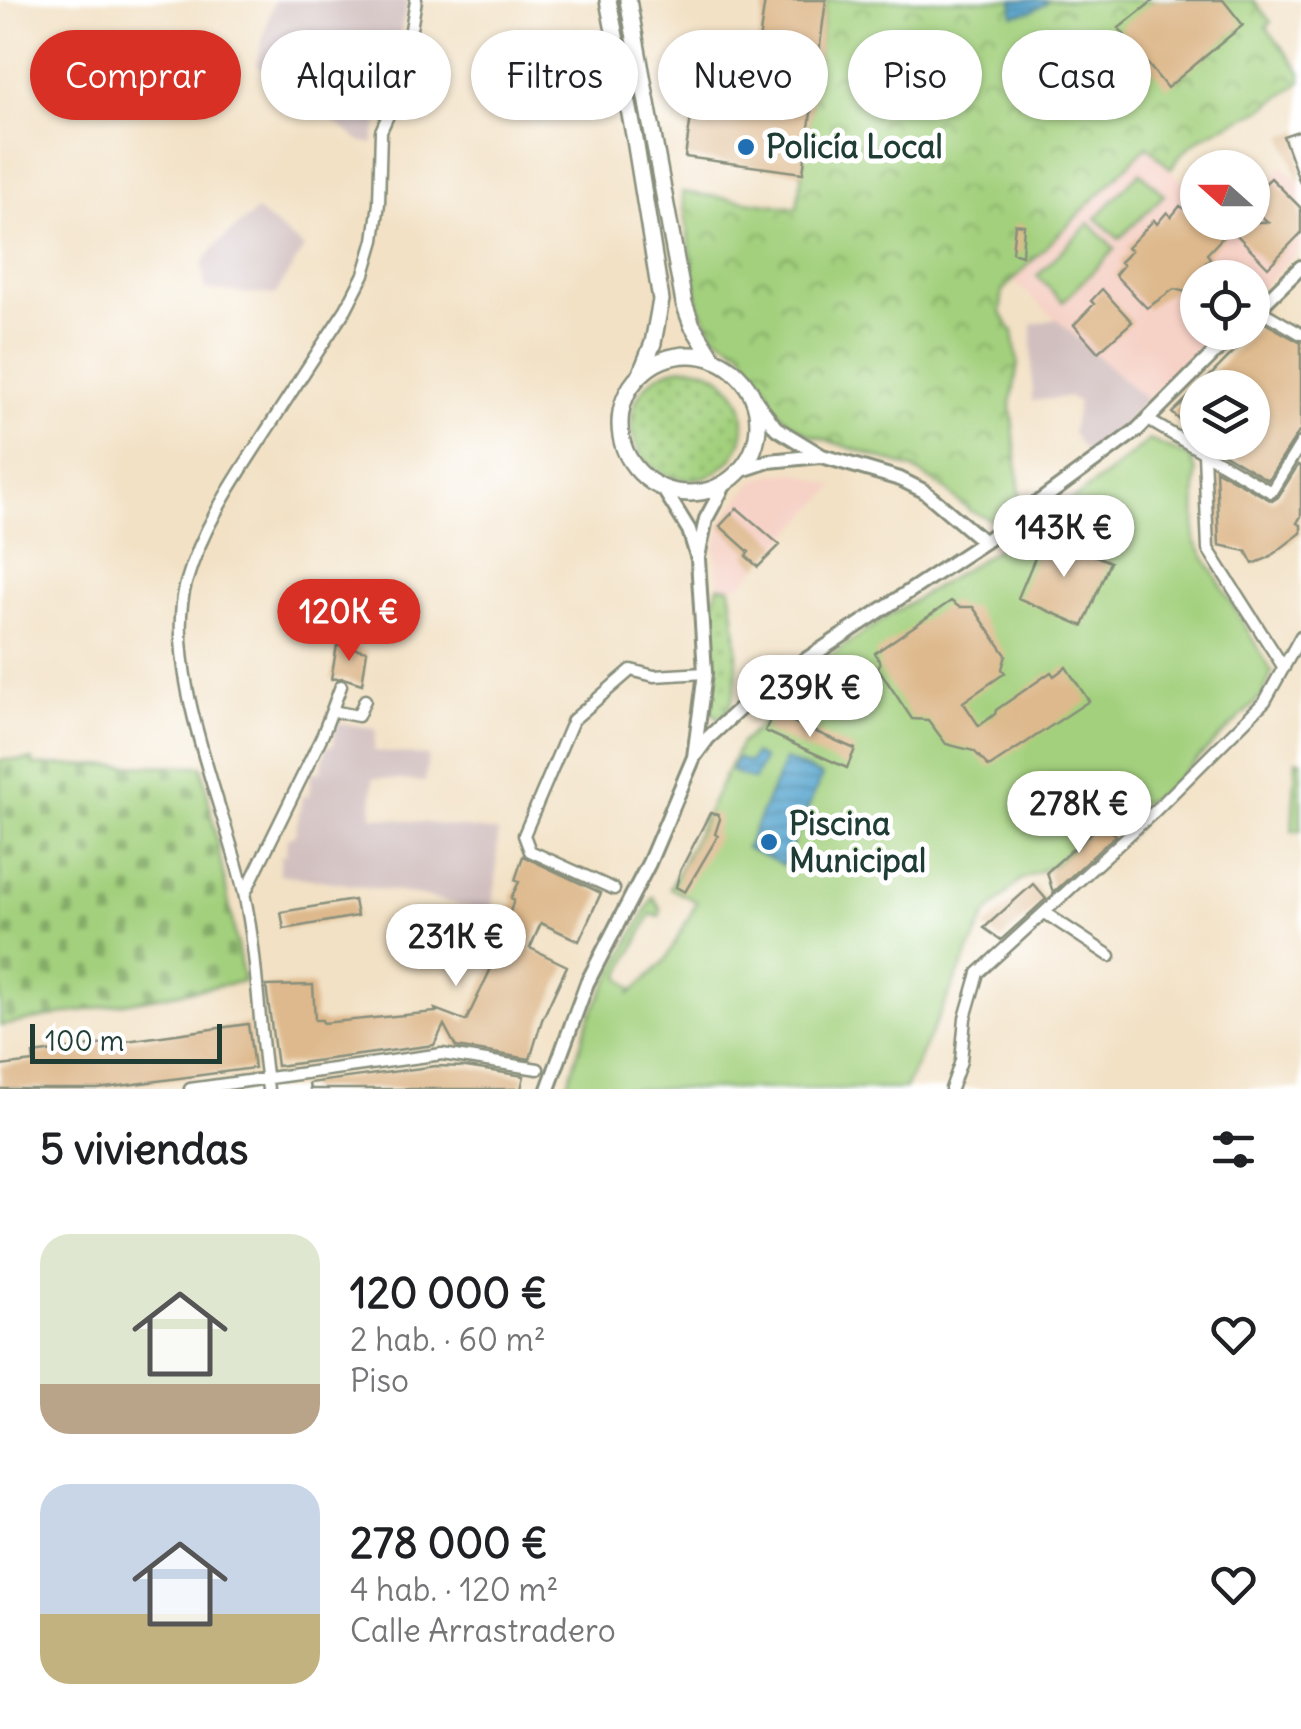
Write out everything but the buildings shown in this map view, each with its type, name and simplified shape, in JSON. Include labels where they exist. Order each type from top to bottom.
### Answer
[{"type":"main road","points":[[608,0],[661,300],[656,332],[623,405],[622,438],[636,468],[663,488],[696,493],[733,476],[756,440],[758,417],[751,394],[736,374],[714,360],[694,355],[655,364],[639,376]]},
{"type":"main road","points":[[628,0],[684,303],[692,325],[714,360]]},
{"type":"street","points":[[267,1083],[244,894],[188,685],[181,605],[187,580],[217,510],[346,309],[364,274],[379,203],[381,131],[402,87],[416,0]]},
{"type":"street","points":[[1270,298],[1301,268]]},
{"type":"street","points":[[1270,319],[1301,334]]},
{"type":"street","points":[[548,1089],[588,983],[649,863],[694,757],[708,738],[760,690],[984,542],[1148,420],[1217,350]]},
{"type":"street","points":[[751,394],[776,428],[822,456],[900,479],[924,491],[984,542]]},
{"type":"street","points":[[1148,420],[1180,439]]},
{"type":"street","points":[[1215,460],[1272,492],[1301,442]]},
{"type":"street","points":[[694,757],[705,673],[698,560],[706,519],[733,476],[770,461],[822,456]]},
{"type":"street","points":[[1204,460],[1208,549],[1284,668]]},
{"type":"street","points":[[663,488],[688,530],[698,560]]},
{"type":"street","points":[[951,1089],[962,1061],[965,1018],[978,974],[1154,811],[1264,701],[1301,636]]},
{"type":"street","points":[[614,889],[530,851],[524,836],[572,720],[632,670],[654,676],[705,673]]},
{"type":"street","points":[[244,894],[341,686]]},
{"type":"street","points":[[332,711],[358,716],[365,700]]},
{"type":"street","points":[[1045,913],[1110,956]]},
{"type":"street","points":[[190,1089],[267,1083],[442,1054],[538,1069]]},
{"type":"shaded area","points":[[274,0],[408,0],[401,30],[266,30]]},
{"type":"shaded area","points":[[332,120],[379,120],[373,144],[360,141]]},
{"type":"shaded area","points":[[1147,145],[1180,179],[1180,240],[1270,240],[1270,179],[1283,166],[1301,185],[1301,247],[1270,279],[1270,260],[1180,260],[1180,350],[1198,350],[1146,400],[1012,280]]},
{"type":"shaded area","points":[[257,211],[304,248],[275,295],[205,290],[202,263],[218,243]]},
{"type":"shaded area","points":[[1056,319],[1146,400],[1089,457],[1072,433],[1078,402],[1068,397],[1032,401],[1032,324]]},
{"type":"shaded area","points":[[796,473],[835,486],[742,584],[721,589],[715,549],[722,521],[753,482],[773,474]]},
{"type":"shaded area","points":[[337,723],[376,728],[374,751],[428,756],[425,782],[373,778],[372,816],[498,832],[491,912],[412,894],[279,874],[281,855],[286,855],[287,838],[295,834],[303,796],[309,796],[311,772],[321,772],[326,746],[333,746]]},
{"type":"green space","points":[[826,0],[1253,0],[1271,22],[1266,27],[1301,72],[1301,82],[1262,109],[1180,150],[1171,169],[1147,146],[1002,291],[1001,313],[1013,332],[1018,364],[1011,405],[1021,505],[997,522],[970,511],[913,469],[809,434],[789,422],[774,407],[770,392],[742,351],[715,335],[698,305],[682,192],[797,208],[809,120],[828,120],[828,30],[822,30]]},
{"type":"green space","points":[[1140,172],[1164,195],[1119,239],[1096,218]]},
{"type":"green space","points":[[1089,223],[1115,249],[1063,302],[1037,276]]},
{"type":"green space","points":[[688,367],[710,371],[728,383],[740,401],[744,423],[740,445],[728,463],[710,475],[688,479],[666,475],[648,463],[636,445],[632,423],[636,401],[648,383],[666,371]]},
{"type":"green space","points":[[1149,440],[1180,453],[1180,460],[1191,460],[1196,471],[1195,541],[1272,672],[1263,695],[1162,794],[1096,824],[1057,863],[1020,880],[986,915],[905,1089],[566,1089],[590,1016],[653,897],[661,910],[659,917],[651,914],[620,976],[632,990],[629,995],[665,961],[697,902],[670,888],[741,743],[763,723],[769,711],[767,701],[887,617],[1054,512]]},
{"type":"green space","points":[[718,586],[730,587],[737,658],[734,695],[719,719],[711,711],[715,634],[711,609]]},
{"type":"green space","points":[[0,760],[33,760],[33,765],[202,766],[244,981],[0,1026]]},
{"type":"green space","points":[[1296,760],[1301,760],[1301,831],[1292,831]]},
{"type":"water","points":[[1013,0],[1047,2],[1032,11],[1013,15]]},
{"type":"water","points":[[754,754],[763,759],[754,780],[731,771],[737,758],[749,763]]},
{"type":"water","points":[[785,760],[822,776],[783,865],[746,848]]},
{"type":"place","name":"Policía Local","points":[[746,147]]},
{"type":"place","name":"Piscina Municipal","points":[[769,842]]}]
